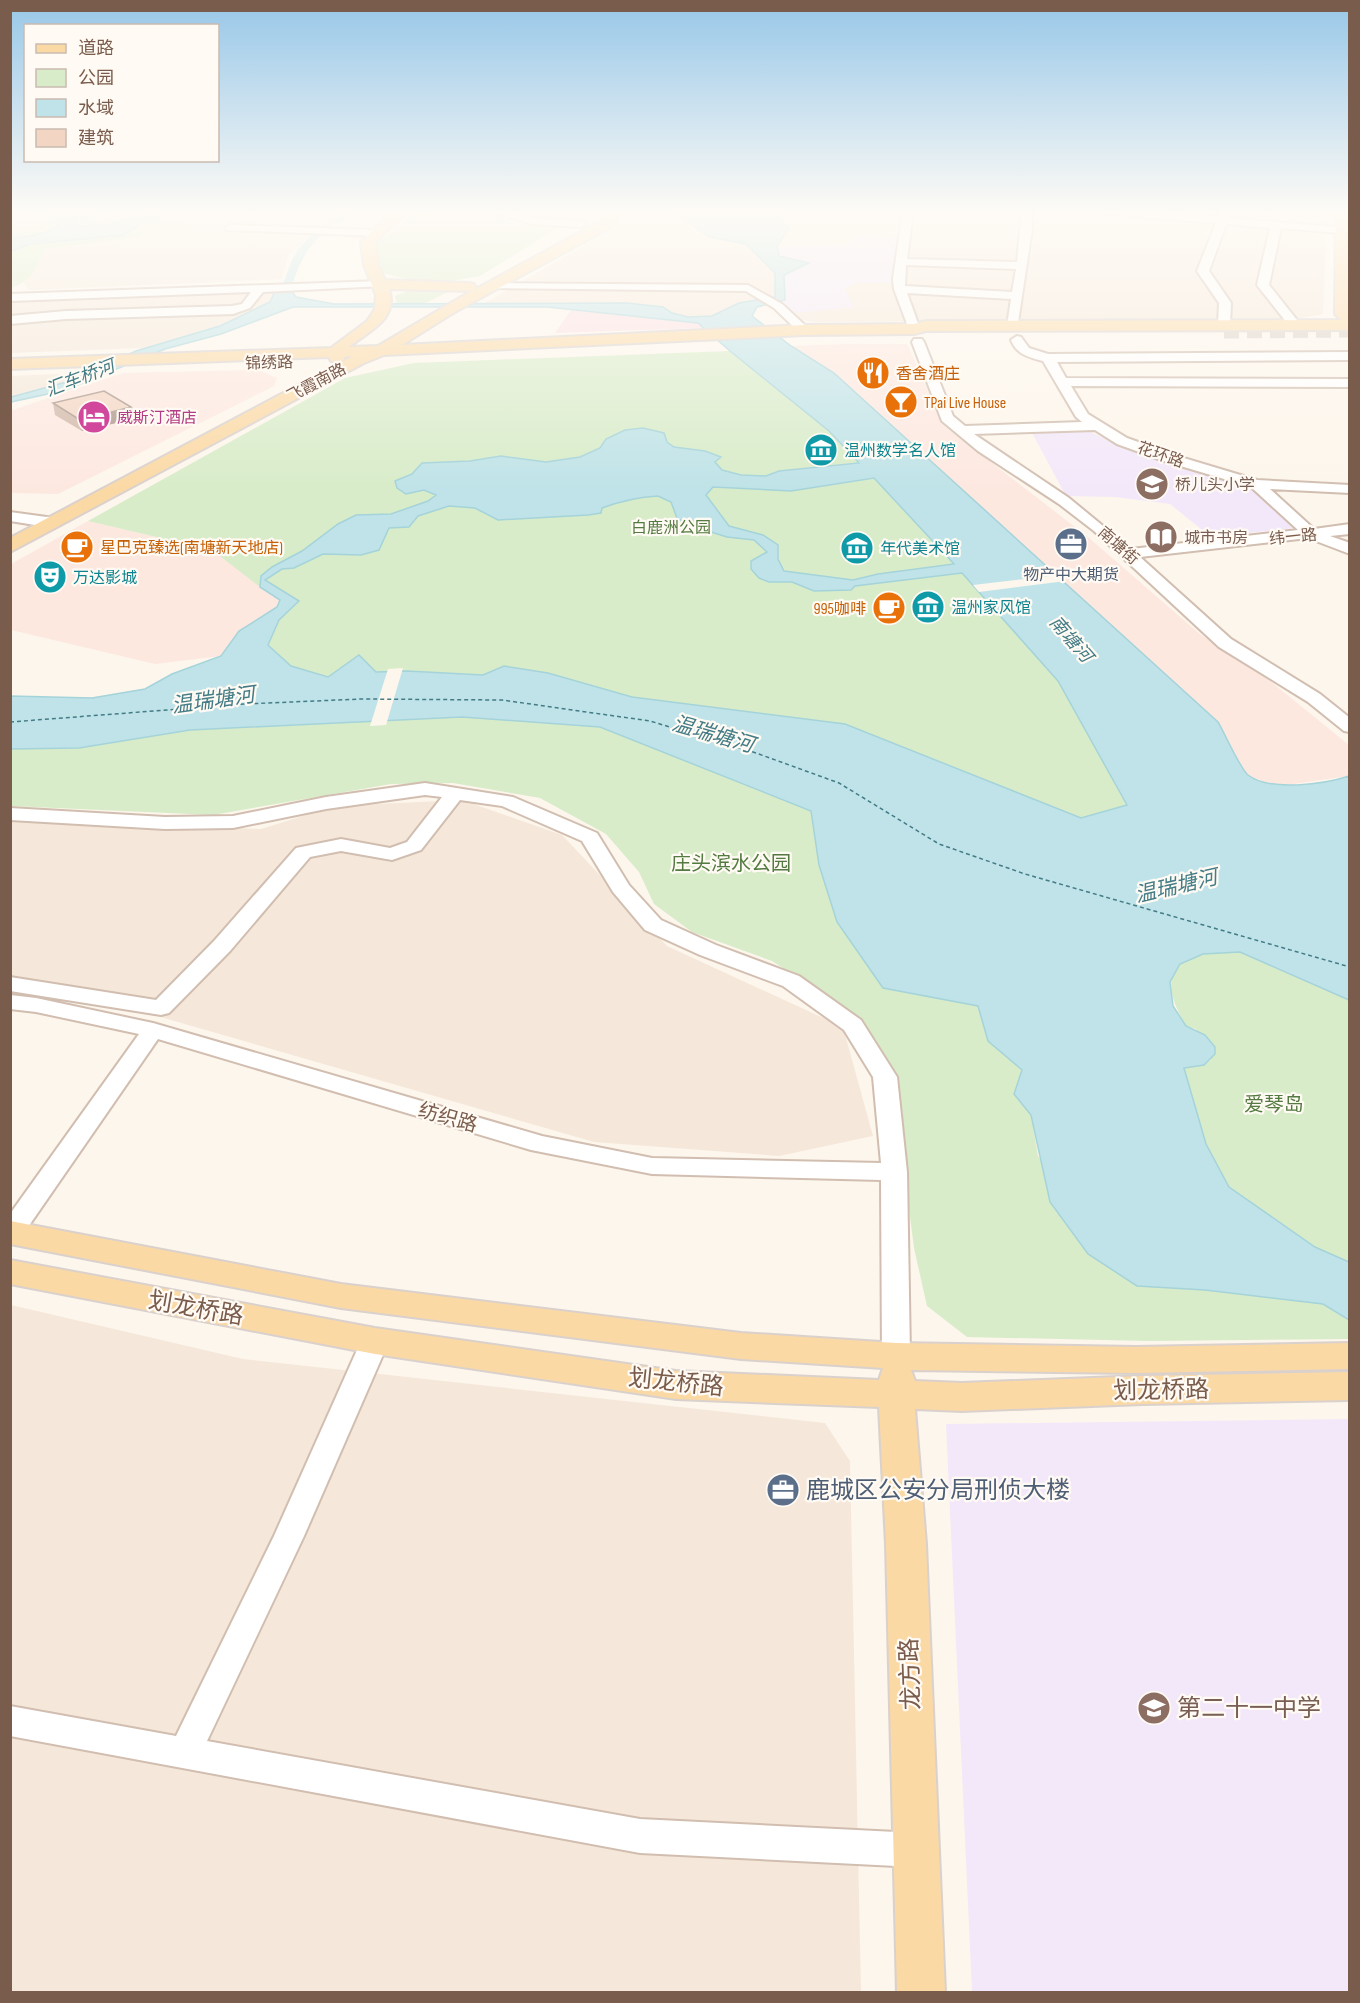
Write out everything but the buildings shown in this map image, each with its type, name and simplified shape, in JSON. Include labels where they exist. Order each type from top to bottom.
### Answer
[{"type":"main road","name":"飞霞南路","points":[[10,546],[279,382],[337,356],[383,350],[451,303]]},
{"type":"main road","points":[[1343,303],[1343,314],[1350,323]]},
{"type":"main road","points":[[337,356],[347,339],[370,326],[385,304]]},
{"type":"main road","name":"飞霞南路","points":[[10,536],[47,522],[438,312]]},
{"type":"main road","points":[[438,312],[438,330],[446,336],[465,342],[513,346]]},
{"type":"main road","points":[[383,350],[809,336],[1225,330],[1350,323]]},
{"type":"main road","points":[[916,335],[1225,330]]},
{"type":"main road","points":[[809,336],[1225,330]]},
{"type":"main road","points":[[1015,333],[1350,339]]},
{"type":"main road","points":[[357,355],[702,340]]},
{"type":"main road","name":"锦绣路","points":[[10,364],[152,358],[337,356]]},
{"type":"main road","name":"锦绣路","points":[[10,373],[231,364],[337,356]]},
{"type":"main road","points":[[231,364],[261,366],[279,382]]},
{"type":"main road","name":"划龙桥路","points":[[11,1232],[341,1296],[741,1346],[897,1376],[962,1397],[1140,1375],[1350,1356]]},
{"type":"main road","name":"划龙桥路","points":[[10,1272],[375,1341],[676,1385],[897,1376]]},
{"type":"main road","name":"划龙桥路","points":[[1140,1375],[1350,1386]]},
{"type":"main road","name":"龙方路","points":[[897,1376],[897,1431],[906,1544],[921,1992]]},
{"type":"street","points":[[10,320],[78,314],[233,310],[249,303]]},
{"type":"street","points":[[775,303],[809,336]]},
{"type":"street","name":"南塘街","points":[[905,303],[947,418],[982,448],[1064,501],[1130,554],[1225,643],[1314,698],[1350,727]]},
{"type":"street","points":[[1017,303],[1015,333],[1018,346],[1050,363],[1350,369]]},
{"type":"street","points":[[1225,330],[1226,303]]},
{"type":"street","points":[[1277,303],[1294,325]]},
{"type":"street","points":[[1050,363],[1350,356]]},
{"type":"street","name":"花环路","points":[[1050,363],[1083,417],[1122,441],[1172,459],[1256,484],[1350,489]]},
{"type":"street","points":[[1060,382],[1350,383]]},
{"type":"street","points":[[1172,396],[1229,396],[1218,383]]},
{"type":"street","points":[[1070,397],[1092,397]]},
{"type":"street","points":[[961,429],[1095,426]]},
{"type":"street","points":[[1256,484],[1311,534],[1350,549]]},
{"type":"street","points":[[10,516],[47,522]]},
{"type":"street","name":"纬一路","points":[[1130,554],[1350,529]]},
{"type":"street","points":[[10,814],[165,823],[233,822],[326,803],[425,789],[506,801],[590,837],[620,888],[653,925],[708,950],[791,981],[854,1025],[885,1077],[894,1172],[897,1376]]},
{"type":"street","points":[[10,984],[161,1008],[222,946],[303,852],[341,845],[392,854],[414,846],[455,794]]},
{"type":"street","name":"纺织路","points":[[10,1002],[36,1005],[153,1030],[540,1144],[652,1166],[894,1172]]},
{"type":"street","points":[[11,1232],[153,1030]]},
{"type":"street","points":[[185,1752],[289,1536],[375,1341]]},
{"type":"street","points":[[10,1721],[640,1836],[916,1850]]},
{"type":"shaded area","points":[[10,303],[268,303],[220,326],[144,348],[11,353]]},
{"type":"shaded area","points":[[631,303],[738,303],[712,316],[688,318],[672,313],[663,307]]},
{"type":"shaded area","points":[[780,303],[1323,303],[1323,314],[1296,319],[815,322],[801,320]]},
{"type":"shaded area","points":[[780,303],[852,303],[854,307],[795,313]]},
{"type":"shaded area","points":[[571,310],[698,323],[704,328],[555,333]]},
{"type":"shaded area","points":[[907,344],[944,426],[1088,537],[1201,635],[1270,681],[1349,745],[1349,776],[1286,785],[1265,782],[1247,775],[1218,722],[834,373],[791,346]]},
{"type":"shaded area","points":[[258,370],[277,378],[274,386],[58,494],[11,493],[10,411],[123,373]]},
{"type":"shaded area","points":[[86,373],[70,381],[11,397],[10,376]]},
{"type":"shaded area","name":"桥儿头小学","points":[[1086,430],[1141,455],[1252,487],[1296,528],[1211,537],[1170,504],[1115,497],[1066,496],[1031,431]]},
{"type":"shaded area","points":[[88,521],[212,550],[280,600],[277,607],[239,631],[221,656],[155,664],[11,630],[11,564]]},
{"type":"shaded area","points":[[462,800],[562,835],[667,946],[843,1027],[873,1136],[779,1156],[594,1142],[157,1016],[11,993],[10,820],[261,829],[335,806]]},
{"type":"shaded area","points":[[11,1305],[243,1359],[825,1423],[850,1461],[861,1992],[11,1992]]},
{"type":"shaded area","name":"第二十一中学","points":[[1349,1419],[1349,1992],[972,1992],[946,1424]]},
{"type":"green space","name":"白鹿洲公园","points":[[730,351],[830,431],[923,529],[1058,681],[1127,805],[1081,818],[845,724],[632,697],[548,673],[504,666],[483,675],[407,671],[376,672],[359,655],[328,677],[291,666],[268,644],[279,620],[298,601],[260,587],[212,550],[88,521],[345,378],[414,363]]},
{"type":"green space","name":"庄头滨水公园","points":[[462,717],[600,727],[811,811],[819,865],[883,988],[978,1006],[988,1041],[1022,1070],[1014,1094],[1031,1114],[1038,1156],[1137,1286],[1205,1290],[1323,1304],[1349,1320],[1349,1339],[1148,1341],[967,1337],[927,1306],[914,1248],[892,1074],[875,1039],[841,1005],[772,961],[692,932],[654,904],[639,872],[606,834],[540,798],[453,783],[391,784],[213,815],[11,806],[10,749],[79,748],[190,730]]},
{"type":"green space","name":"爱琴岛","points":[[1240,952],[1349,1000],[1349,1262],[1315,1247],[1229,1187],[1206,1144],[1184,1068],[1204,1065],[1211,1060],[1196,1029],[1186,1026],[1180,1015],[1172,993],[1171,982],[1179,965],[1189,959],[1208,953]]},
{"type":"water","points":[[267,303],[631,303],[663,307],[672,313],[688,317],[712,316],[738,303],[771,303],[757,307],[752,316],[791,346],[834,373],[1218,722],[1248,775],[1258,780],[1283,785],[1312,784],[1349,776],[1349,1000],[1240,952],[1203,954],[1180,964],[1170,982],[1173,1006],[1186,1026],[1205,1035],[1215,1047],[1215,1054],[1204,1065],[1184,1068],[1206,1144],[1229,1187],[1315,1247],[1349,1262],[1349,1320],[1323,1304],[1205,1290],[1137,1286],[1088,1254],[1050,1202],[1031,1115],[1014,1094],[1022,1070],[988,1041],[978,1006],[883,988],[837,922],[819,865],[811,811],[600,727],[462,717],[190,730],[79,748],[11,749],[11,696],[92,698],[145,689],[172,674],[221,656],[239,631],[277,607],[280,600],[260,587],[261,576],[272,567],[302,551],[338,524],[356,515],[391,514],[428,501],[436,495],[424,490],[406,494],[397,488],[395,481],[412,474],[422,463],[470,461],[501,456],[546,462],[580,457],[600,448],[606,439],[625,430],[643,428],[664,433],[667,442],[674,447],[705,451],[721,457],[715,462],[722,470],[741,475],[766,476],[779,471],[859,463],[829,431],[698,323],[547,307],[293,307],[221,334],[165,349],[66,390],[11,402],[11,397],[70,381],[136,351],[220,326]],"holes":[[[874,478],[954,564],[878,574],[853,580],[784,571],[778,559],[778,545],[763,535],[729,526],[706,495],[713,487],[791,491]],[[658,496],[671,502],[677,518],[689,525],[727,537],[754,540],[767,552],[751,561],[751,569],[759,578],[769,582],[792,582],[814,591],[851,590],[855,586],[962,573],[1058,681],[1127,805],[1081,818],[845,724],[632,697],[548,673],[504,666],[483,675],[407,671],[376,672],[359,655],[328,677],[291,666],[268,645],[279,620],[299,601],[265,580],[282,569],[294,568],[323,554],[361,555],[379,550],[389,528],[409,527],[418,516],[449,506],[475,508],[498,520],[601,513],[602,508],[643,497]]]},
{"type":"pier","points":[[1059,575],[1066,581],[979,592],[973,585]]},
{"type":"pier","points":[[403,668],[386,725],[370,726],[388,669]]},
{"type":"ferry route","points":[[10,722],[245,704],[361,699],[502,700],[650,721],[756,753],[839,783],[939,844],[1025,874],[1350,967]]},
{"type":"tunnel","points":[[1224,331],[1350,330]]},
{"type":"place","name":"香舍酒庄","points":[[873,373]]},
{"type":"place","name":"TPai Live House","points":[[901,402]]},
{"type":"place","name":"威斯汀酒店","points":[[94,417]]},
{"type":"place","name":"温州数学名人馆","points":[[821,450]]},
{"type":"place","name":"桥儿头小学","points":[[1152,484]]},
{"type":"place","name":"城市书房","points":[[1161,537]]},
{"type":"place","name":"物产中大期货","points":[[1071,544]]},
{"type":"place","name":"星巴克臻选(南塘新天地店)","points":[[77,547]]},
{"type":"place","name":"年代美术馆","points":[[857,548]]},
{"type":"place","name":"万达影城","points":[[50,577]]},
{"type":"place","name":"温州家风馆","points":[[928,607]]},
{"type":"place","name":"995咖啡","points":[[889,608]]},
{"type":"place","name":"鹿城区公安分局刑侦大楼","points":[[783,1490]]},
{"type":"place","name":"第二十一中学","points":[[1154,1708]]},
{"type":"water label","name":"汇车桥河","points":[[80,378]]},
{"type":"water label","name":"南塘河","points":[[1071,639]]},
{"type":"water label","name":"温瑞塘河","points":[[213,700]]},
{"type":"water label","name":"温瑞塘河","points":[[713,734]]},
{"type":"water label","name":"温瑞塘河","points":[[1176,886]]}]
